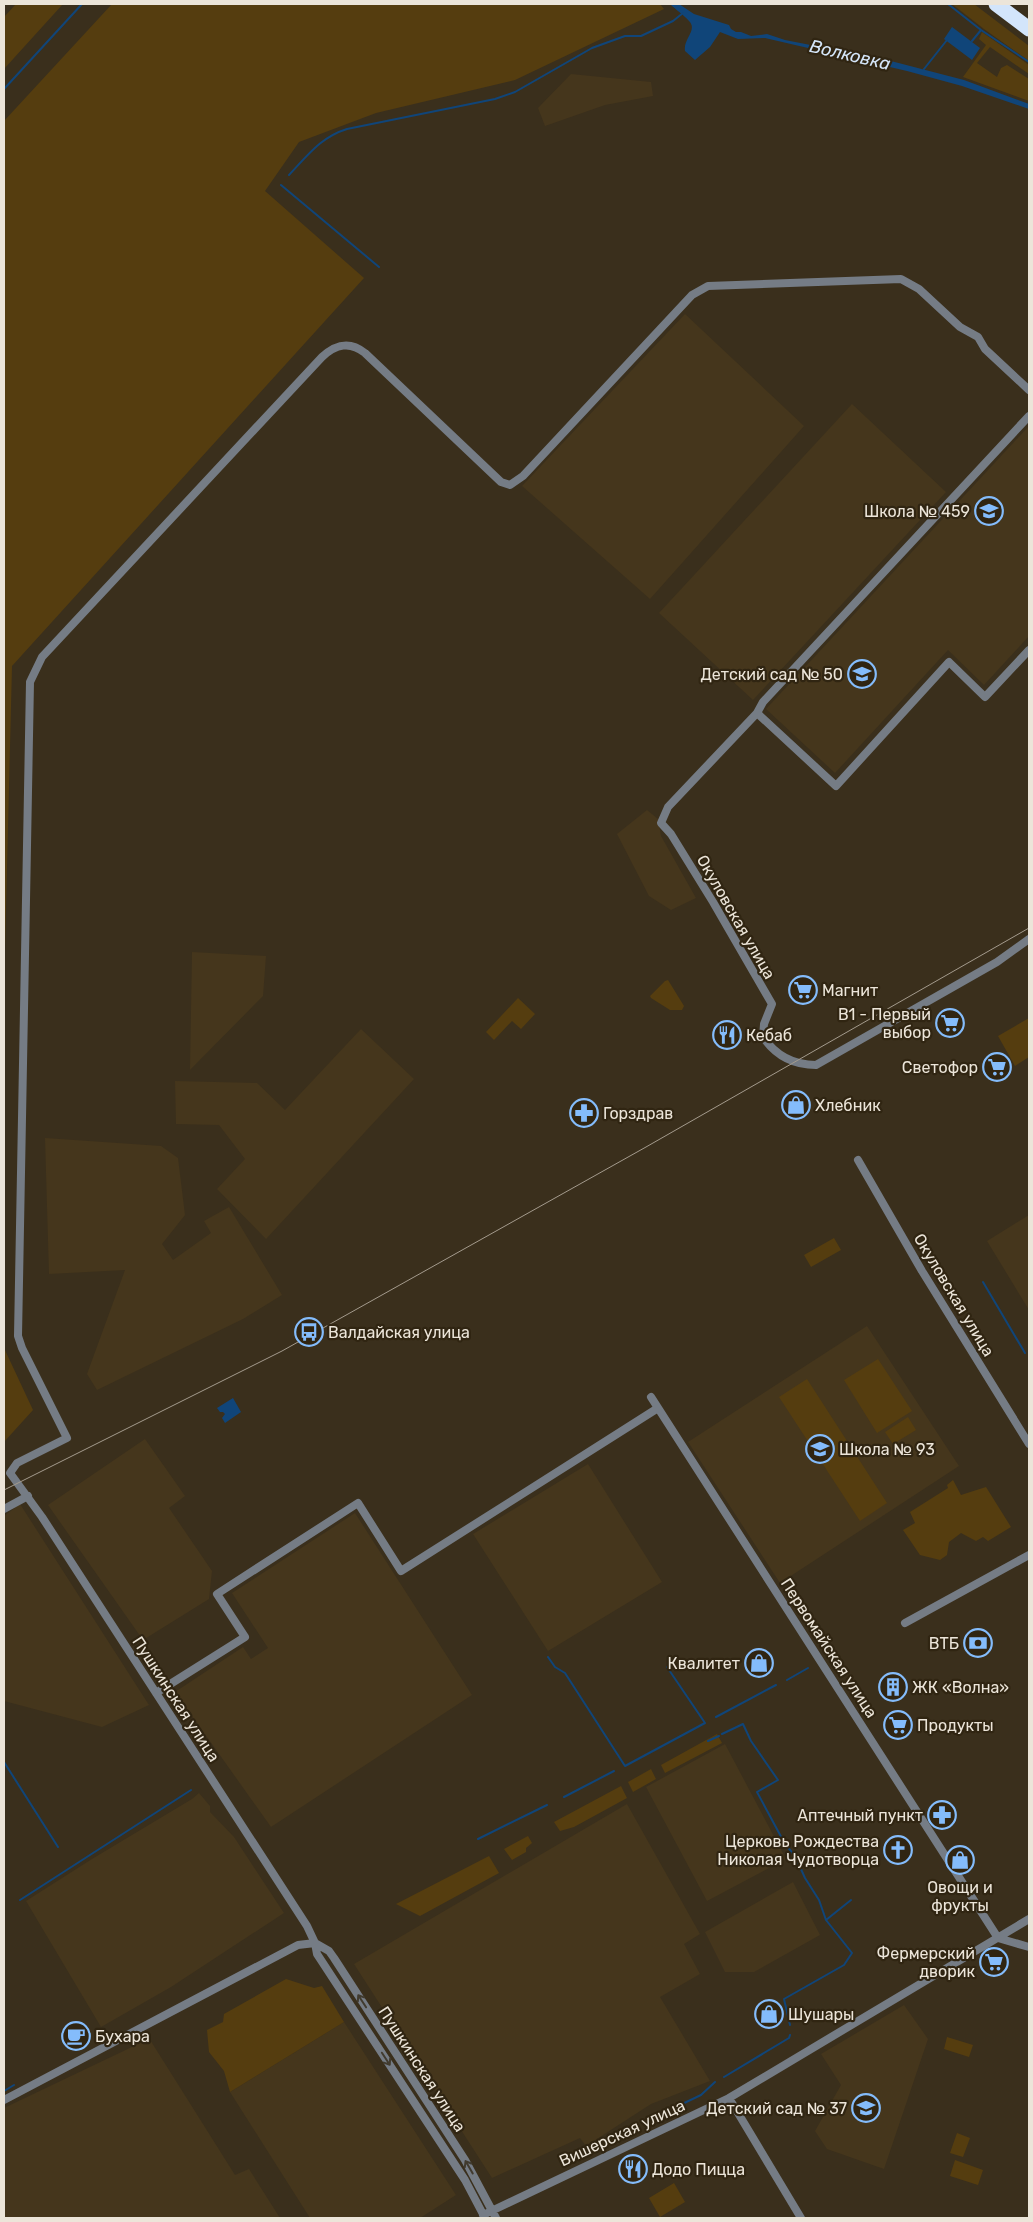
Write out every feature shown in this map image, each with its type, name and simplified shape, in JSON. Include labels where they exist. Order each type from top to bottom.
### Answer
[{"type":"highway","points":[[996,4],[1029,29]]},
{"type":"street","name":"Пушкинская улица","points":[[484,2217],[465,2180],[317,1954],[316,1943],[307,1926],[28,1496],[10,1473],[17,1463],[67,1438],[22,1348],[18,1336],[30,682],[42,657],[322,357],[337,346],[352,346],[360,349],[501,482],[510,485],[524,476],[692,296],[708,286],[901,279],[919,289],[960,327],[978,337],[985,349],[1029,390]]},
{"type":"street","points":[[1029,416],[763,702],[757,713],[836,786],[949,662],[985,697],[1029,650]]},
{"type":"street","name":"Окуловская улица","points":[[757,713],[664,811],[661,823],[671,834],[772,1004],[762,1032],[764,1040],[778,1052],[796,1064],[816,1064],[997,962],[1029,940]]},
{"type":"street","name":"Окуловская улица","points":[[858,1160],[922,1271],[1029,1444]]},
{"type":"street","name":"Первомайская улица","points":[[651,1397],[998,1938]]},
{"type":"street","points":[[156,1693],[245,1637],[217,1594],[358,1503],[401,1571],[658,1408]]},
{"type":"street","points":[[4,1509],[28,1496]]},
{"type":"street","points":[[905,1623],[1029,1555]]},
{"type":"street","name":"Вишерская улица","points":[[484,2217],[492,2210],[729,2098],[1029,1919]]},
{"type":"street","points":[[998,1938],[1029,1948]]},
{"type":"street","name":"Пушкинская улица","points":[[316,1943],[329,1951],[465,2160],[496,2218]]},
{"type":"street","points":[[4,2100],[298,1945],[316,1943]]},
{"type":"street","points":[[729,2098],[801,2218]]},
{"type":"shaded area","points":[[16,4],[63,4],[4,69],[4,17]]},
{"type":"shaded area","points":[[112,4],[660,4],[664,9],[515,80],[376,113],[299,142],[265,191],[364,278],[12,666],[4,990],[4,121]]},
{"type":"shaded area","points":[[952,4],[974,4],[1029,46],[1029,61],[984,29]]},
{"type":"shaded area","points":[[982,32],[1029,65],[1029,74],[990,47],[977,63],[997,77],[1001,68],[1007,65],[1029,79],[1029,101],[963,77],[986,45],[979,39]]},
{"type":"shaded area","points":[[571,74],[651,82],[653,96],[605,105],[545,126],[538,108]]},
{"type":"shaded area","points":[[685,314],[804,426],[650,599],[522,486]]},
{"type":"shaded area","points":[[852,404],[946,492],[753,700],[659,613]]},
{"type":"shaded area","name":"Школа № 459","points":[[1029,426],[1029,636],[984,685],[948,650],[835,773],[766,709]]},
{"type":"shaded area","points":[[647,810],[658,819],[661,836],[696,898],[671,910],[649,896],[617,834]]},
{"type":"shaded area","points":[[192,952],[266,956],[263,996],[190,1070]]},
{"type":"shaded area","points":[[668,980],[684,1006],[682,1010],[670,1010],[650,996]]},
{"type":"shaded area","points":[[518,998],[535,1014],[521,1029],[512,1021],[494,1040],[486,1032]]},
{"type":"shaded area","points":[[1029,1018],[1029,1057],[1015,1066],[998,1036]]},
{"type":"shaded area","points":[[361,1029],[414,1079],[266,1239],[217,1189],[245,1159],[219,1125],[176,1124],[175,1081],[257,1083],[285,1110]]},
{"type":"shaded area","points":[[45,1138],[161,1146],[178,1158],[185,1215],[162,1244],[173,1260],[211,1233],[204,1221],[229,1207],[282,1295],[243,1319],[97,1390],[87,1374],[125,1270],[49,1274]]},
{"type":"shaded area","points":[[1029,1215],[1029,1310],[987,1241]]},
{"type":"shaded area","points":[[834,1238],[841,1250],[811,1267],[804,1255]]},
{"type":"shaded area","name":"Школа № 93","points":[[867,1326],[959,1466],[780,1583],[688,1442]]},
{"type":"shaded area","points":[[4,1348],[33,1410],[4,1442]]},
{"type":"shaded area","points":[[878,1359],[912,1411],[877,1433],[844,1380]]},
{"type":"shaded area","points":[[807,1379],[887,1503],[860,1521],[779,1397]]},
{"type":"shaded area","points":[[908,1417],[916,1430],[893,1444],[885,1432]]},
{"type":"shaded area","points":[[145,1439],[185,1496],[169,1508],[212,1571],[209,1599],[143,1640],[48,1505]]},
{"type":"shaded area","points":[[588,1464],[662,1582],[548,1651],[473,1534]]},
{"type":"shaded area","points":[[953,1480],[961,1495],[986,1487],[1011,1527],[988,1541],[983,1537],[976,1541],[961,1533],[949,1542],[947,1555],[940,1560],[920,1555],[903,1530],[915,1523],[910,1512],[948,1488],[947,1485]]},
{"type":"shaded area","points":[[20,1504],[149,1705],[102,1727],[4,1701],[4,1516]]},
{"type":"shaded area","points":[[355,1513],[472,1695],[271,1827],[175,1692],[243,1647],[251,1659],[268,1648],[232,1593]]},
{"type":"shaded area","points":[[717,1734],[722,1743],[665,1773],[661,1765]]},
{"type":"shaded area","points":[[725,1744],[786,1859],[707,1901],[646,1787]]},
{"type":"shaded area","points":[[651,1769],[656,1779],[633,1792],[628,1782]]},
{"type":"shaded area","points":[[621,1786],[627,1798],[574,1827],[560,1831],[554,1822]]},
{"type":"shaded area","points":[[199,1793],[210,1806],[210,1812],[234,1837],[284,1913],[171,1987],[101,2027],[26,1901]]},
{"type":"shaded area","points":[[627,1804],[700,1934],[684,1944],[700,1974],[660,1997],[710,2081],[651,2104],[586,2146],[580,2138],[492,2178],[354,1964]]},
{"type":"shaded area","points":[[528,1836],[532,1843],[526,1848],[526,1852],[512,1860],[504,1849]]},
{"type":"shaded area","points":[[489,1856],[499,1873],[420,1916],[396,1904]]},
{"type":"shaded area","points":[[793,1882],[820,1935],[754,1972],[725,1972],[705,1932]]},
{"type":"shaded area","points":[[286,1979],[314,1988],[322,1986],[344,2022],[230,2092],[224,2071],[209,2052],[207,2030],[223,2022],[224,2014]]},
{"type":"shaded area","name":"Детский сад № 37","points":[[904,2005],[928,2039],[884,2169],[827,2149],[815,2131],[841,2085],[821,2054]]},
{"type":"shaded area","points":[[344,2022],[456,2195],[420,2218],[310,2218],[230,2092]]},
{"type":"shaded area","points":[[147,2035],[235,2175],[249,2169],[280,2218],[4,2218],[4,2108],[134,2046]]},
{"type":"shaded area","points":[[947,2037],[973,2045],[969,2057],[944,2049]]},
{"type":"shaded area","points":[[957,2133],[970,2138],[963,2157],[950,2153]]},
{"type":"shaded area","points":[[955,2160],[983,2170],[978,2185],[950,2176]]},
{"type":"shaded area","points":[[674,2183],[685,2202],[660,2217],[649,2198]]},
{"type":"water","name":"Волковка","points":[[670,4],[679,4],[694,14],[729,25],[736,32],[751,36],[767,34],[785,40],[887,60],[964,80],[1029,104],[1029,109],[962,86],[907,71],[765,38],[738,39],[720,32],[710,47],[695,60],[685,51],[692,28],[691,24]]},
{"type":"water","points":[[952,27],[980,48],[972,60],[944,39]]},
{"type":"water","points":[[233,1398],[241,1412],[225,1423],[222,1418],[225,1414],[217,1408]]},
{"type":"waterway","points":[[4,89],[82,4]]},
{"type":"waterway","points":[[948,4],[981,30],[1029,62]]},
{"type":"waterway","points":[[289,175],[315,148],[338,132],[495,99],[515,92],[592,48],[625,36],[641,36],[673,21],[683,13]]},
{"type":"waterway","points":[[972,41],[981,30]]},
{"type":"waterway","points":[[924,69],[947,40]]},
{"type":"waterway","points":[[281,185],[379,267]]},
{"type":"waterway","points":[[983,1282],[1025,1353]]},
{"type":"waterway","points":[[548,1657],[555,1667],[565,1673],[625,1766],[705,1723],[667,1667]]},
{"type":"waterway","points":[[787,1680],[808,1668]]},
{"type":"waterway","points":[[716,1717],[776,1685]]},
{"type":"waterway","points":[[722,1734],[743,1724],[751,1741],[778,1780],[757,1792],[785,1844],[795,1856],[805,1878],[819,1900],[826,1920],[852,1953],[844,1965],[784,1999],[790,2025]]},
{"type":"waterway","points":[[708,1741],[719,1736]]},
{"type":"waterway","points":[[4,1762],[58,1847]]},
{"type":"waterway","points":[[564,1797],[614,1771]]},
{"type":"waterway","points":[[20,1900],[191,1790]]},
{"type":"waterway","points":[[478,1839],[547,1805]]},
{"type":"waterway","points":[[826,1920],[851,1900]]},
{"type":"waterway","points":[[724,2077],[789,2038],[790,2035]]},
{"type":"waterway","points":[[678,2106],[701,2095],[715,2082]]},
{"type":"waterway","points":[[4,2091],[14,2085]]},
{"type":"tram line","points":[[4,1490],[282,1351],[646,1147],[1029,928]]},
{"type":"place","name":"Школа № 459","points":[[989,511]]},
{"type":"place","name":"Детский сад № 50","points":[[862,674]]},
{"type":"place","name":"Магнит","points":[[803,990]]},
{"type":"place","name":"В1 - Первый выбор","points":[[950,1023]]},
{"type":"place","name":"Кебаб","points":[[727,1035]]},
{"type":"place","name":"Светофор","points":[[997,1067]]},
{"type":"place","name":"Хлебник","points":[[796,1105]]},
{"type":"place","name":"Горздрав","points":[[584,1113]]},
{"type":"place","name":"Валдайская улица","points":[[309,1332]]},
{"type":"place","name":"Школа № 93","points":[[820,1449]]},
{"type":"place","name":"ВТБ","points":[[978,1643]]},
{"type":"place","name":"Квалитет","points":[[759,1663]]},
{"type":"place","name":"ЖК «Волна»","points":[[893,1687]]},
{"type":"place","name":"Продукты","points":[[898,1725]]},
{"type":"place","name":"Аптечный пункт","points":[[942,1815]]},
{"type":"place","name":"Церковь Рождества Николая Чудотворца","points":[[898,1850]]},
{"type":"place","name":"Овощи и фрукты","points":[[960,1860]]},
{"type":"place","name":"Фермерский дворик","points":[[994,1962]]},
{"type":"place","name":"Шушары","points":[[769,2014]]},
{"type":"place","name":"Бухара","points":[[76,2036]]},
{"type":"place","name":"Детский сад № 37","points":[[866,2108]]},
{"type":"place","name":"Додо Пицца","points":[[633,2169]]}]
